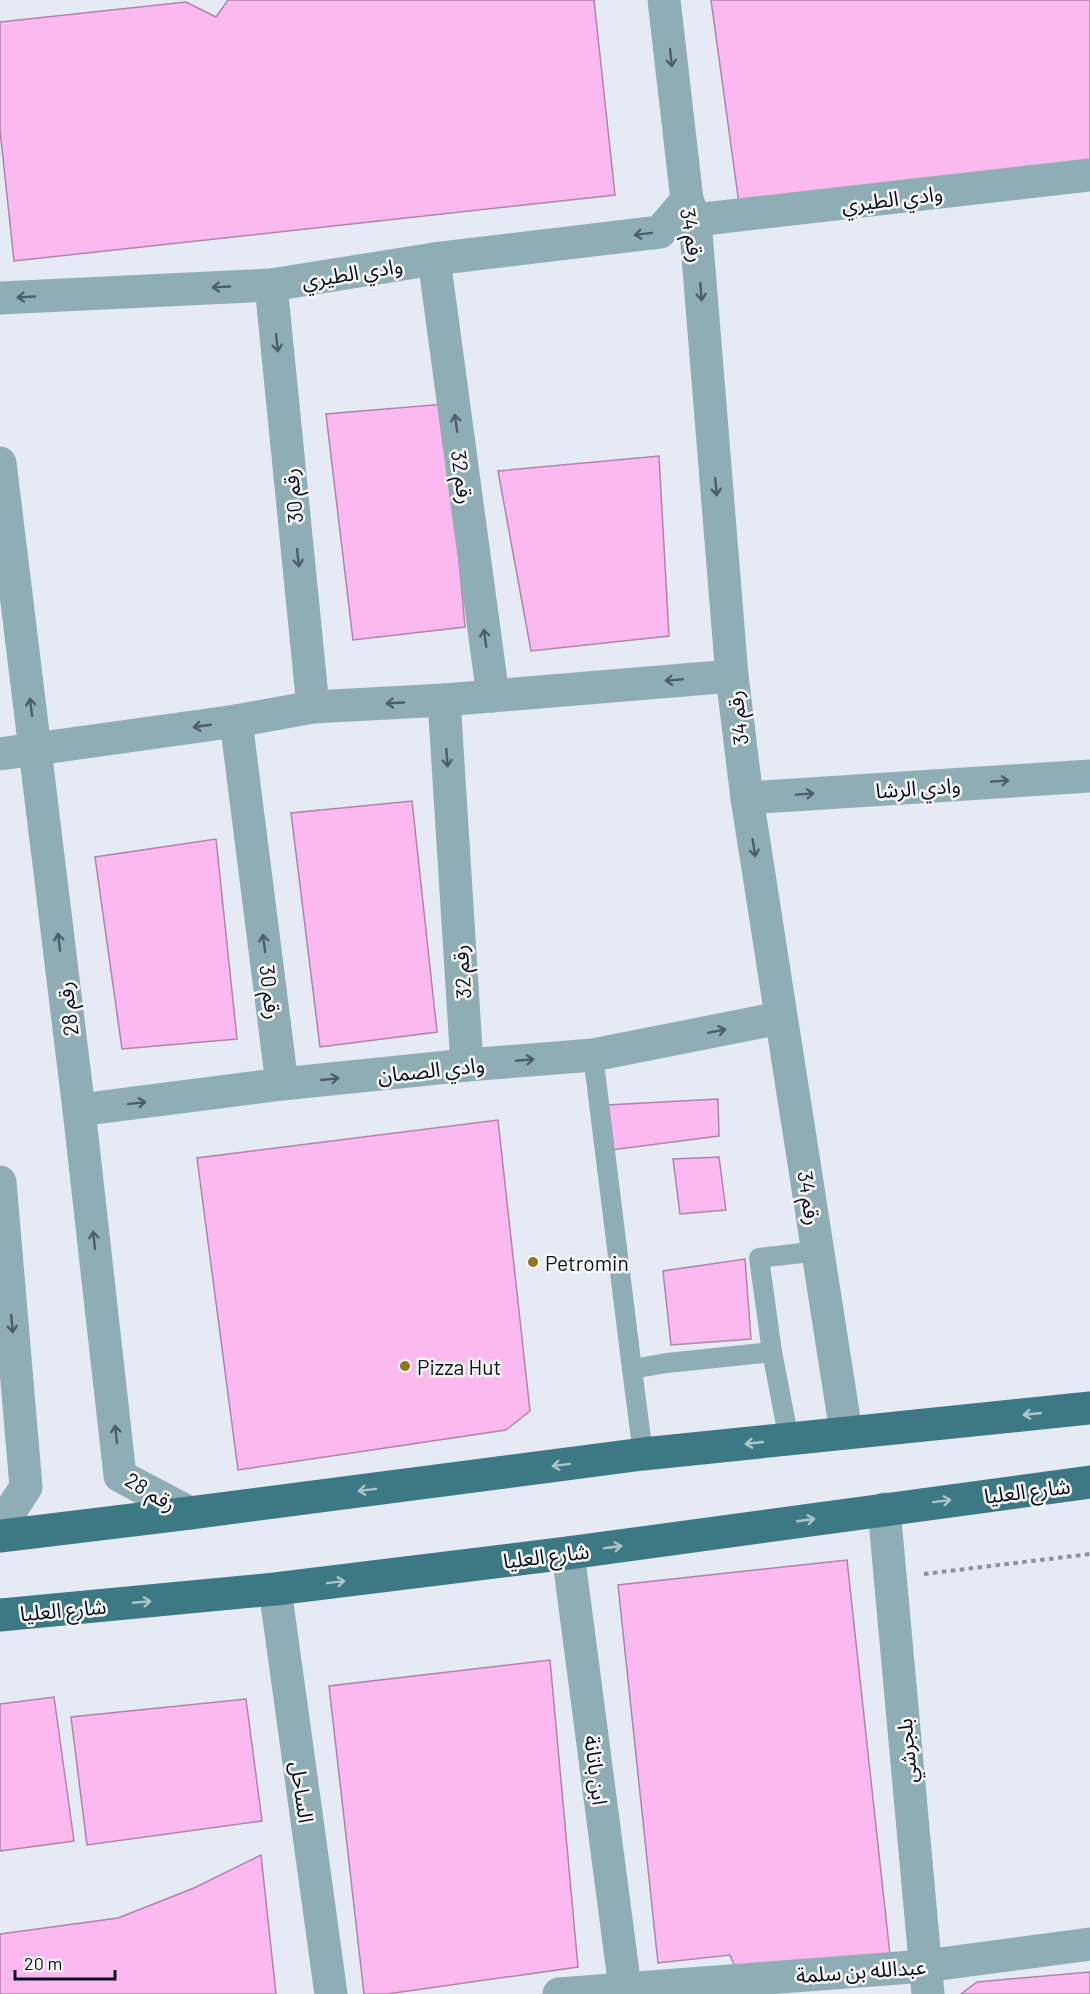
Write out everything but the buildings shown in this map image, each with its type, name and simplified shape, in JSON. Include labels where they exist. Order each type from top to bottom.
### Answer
[{"type":"main road","points":[[0,1536],[643,1454],[1090,1408]]},
{"type":"main road","name":"شارع العليا","points":[[0,1615],[275,1589],[568,1553],[1090,1482]]},
{"type":"street","name":"رقم 34","points":[[664,0],[691,210],[732,675],[747,798],[846,1432]]},
{"type":"street","name":"وادي الطيري","points":[[0,298],[271,285],[434,259],[660,232],[691,210],[1090,175]]},
{"type":"street","name":"رقم 32","points":[[434,259],[493,696]]},
{"type":"street","name":"رقم 30","points":[[271,285],[313,707]]},
{"type":"street","name":"رقم 28","points":[[0,463],[79,1110],[120,1476],[190,1513]]},
{"type":"street","points":[[0,754],[236,721],[313,707],[444,700],[732,675]]},
{"type":"street","name":"رقم 32","points":[[444,700],[467,1065]]},
{"type":"street","name":"رقم 30","points":[[236,721],[282,1084]]},
{"type":"street","name":"وادي الرشا","points":[[747,798],[1090,776]]},
{"type":"street","name":"وادي الصمان","points":[[79,1110],[282,1084],[593,1055],[780,1018]]},
{"type":"street","points":[[0,1182],[26,1487],[0,1527]]},
{"type":"street","name":"بلجرشي","points":[[884,1509],[926,1980]]},
{"type":"street","name":"ابن باتانة","points":[[568,1553],[625,1988]]},
{"type":"street","name":"الساحل","points":[[275,1589],[331,1994]]},
{"type":"street","name":"عبدالله بن سلمة","points":[[559,1994],[625,1988],[926,1980],[1090,1944]]},
{"type":"lane","points":[[593,1055],[643,1454]]},
{"type":"lane","points":[[789,1440],[772,1352],[759,1258],[819,1251]]},
{"type":"lane","points":[[632,1369],[772,1352]]},
{"type":"path","points":[[890,1578],[1090,1554]]},
{"type":"place","name":"Petromin","points":[[533,1262]]},
{"type":"place","name":"Pizza Hut","points":[[405,1366]]}]
